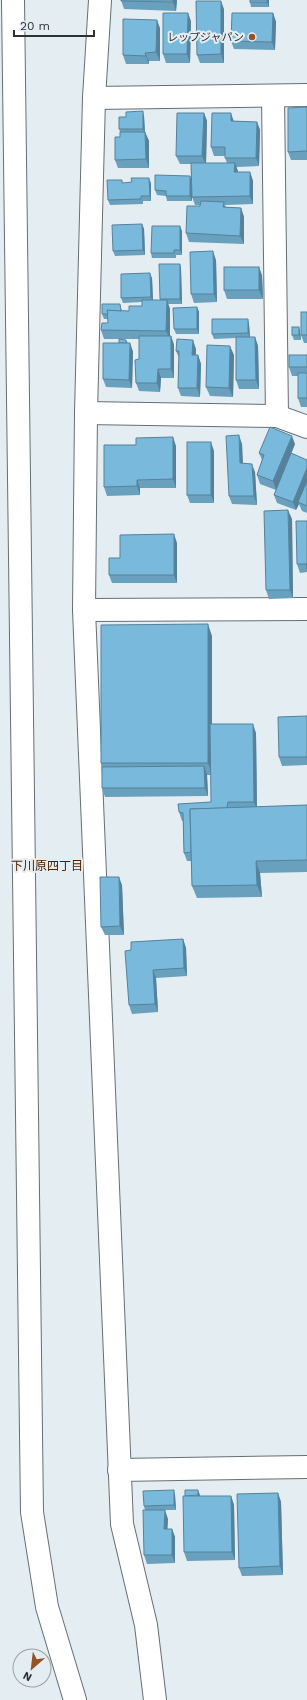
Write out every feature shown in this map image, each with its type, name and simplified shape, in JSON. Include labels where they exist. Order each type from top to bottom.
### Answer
[{"type":"street","points":[[13,0],[32,1512],[46,1607],[75,1700]]},
{"type":"street","points":[[100,0],[94,98],[86,413],[84,610],[122,1524],[146,1625],[155,1700]]},
{"type":"street","points":[[94,98],[307,95]]},
{"type":"street","points":[[273,96],[276,416]]},
{"type":"street","points":[[86,413],[276,416],[307,427]]},
{"type":"street","points":[[84,610],[307,609]]},
{"type":"street","points":[[119,1470],[307,1467]]},
{"type":"building","points":[[173,0],[173,2],[121,1]]},
{"type":"building","points":[[250,0],[267,0],[267,2],[250,2]]},
{"type":"building","points":[[196,1],[221,1],[221,54],[197,55]]},
{"type":"building","points":[[163,13],[188,13],[187,54],[163,54]]},
{"type":"building","points":[[232,13],[273,13],[272,42],[231,41]]},
{"type":"building","points":[[123,19],[157,20],[156,52],[145,53],[146,56],[123,55]]},
{"type":"building","points":[[307,107],[307,151],[288,152],[288,108]]},
{"type":"building","points":[[143,111],[143,129],[119,129],[119,117],[126,117],[126,112]]},
{"type":"building","points":[[177,113],[204,113],[202,156],[176,156]]},
{"type":"building","points":[[212,113],[231,113],[231,121],[257,122],[256,158],[225,158],[225,147],[211,147]]},
{"type":"building","points":[[120,132],[145,132],[146,159],[115,160],[115,137],[120,137]]},
{"type":"building","points":[[191,163],[235,163],[234,172],[250,172],[250,196],[192,197]]},
{"type":"building","points":[[155,175],[190,176],[190,196],[166,196],[166,191],[155,190]]},
{"type":"building","points":[[131,178],[149,178],[150,196],[141,196],[141,199],[108,200],[107,180],[122,180],[122,183],[132,182]]},
{"type":"building","points":[[201,201],[224,202],[223,207],[241,208],[240,236],[186,233],[187,206],[200,206]]},
{"type":"building","points":[[142,224],[143,250],[113,251],[112,225]]},
{"type":"building","points":[[152,226],[180,226],[180,250],[174,250],[174,253],[151,253]]},
{"type":"building","points":[[213,251],[214,294],[191,294],[190,252]]},
{"type":"building","points":[[159,264],[180,264],[180,299],[160,299]]},
{"type":"building","points":[[224,267],[259,267],[259,290],[224,290]]},
{"type":"building","points":[[150,273],[151,297],[121,298],[121,274]]},
{"type":"building","points":[[142,300],[167,300],[166,331],[101,330],[102,323],[108,323],[107,310],[129,311],[129,306],[142,306]]},
{"type":"building","points":[[102,304],[120,304],[121,311],[107,310],[108,314],[102,314]]},
{"type":"building","points":[[197,307],[197,329],[174,329],[173,308]]},
{"type":"building","points":[[301,312],[307,312],[307,335],[301,335]]},
{"type":"building","points":[[212,319],[248,319],[248,333],[212,334]]},
{"type":"building","points":[[292,327],[299,327],[299,335],[292,335]]},
{"type":"building","points":[[139,336],[171,336],[171,369],[158,369],[157,383],[136,383],[135,360],[139,359]]},
{"type":"building","points":[[236,337],[255,337],[256,380],[236,380]]},
{"type":"building","points":[[119,339],[126,340],[126,343],[119,343]]},
{"type":"building","points":[[177,339],[193,340],[192,355],[198,355],[197,388],[178,388],[179,351],[176,351]]},
{"type":"building","points":[[103,343],[130,343],[129,380],[103,379]]},
{"type":"building","points":[[207,345],[230,346],[229,388],[206,387]]},
{"type":"building","points":[[289,355],[307,355],[307,367],[289,367]]},
{"type":"building","points":[[298,373],[307,373],[307,398],[298,398]]},
{"type":"building","points":[[270,427],[292,436],[273,481],[257,475],[264,455],[259,453]]},
{"type":"building","points":[[239,435],[240,463],[252,464],[254,496],[229,496],[226,436]]},
{"type":"building","points":[[173,437],[173,479],[137,480],[137,486],[104,487],[104,445],[136,445],[136,438]]},
{"type":"building","points":[[187,442],[211,442],[211,495],[187,495]]},
{"type":"building","points":[[291,453],[307,460],[307,468],[293,502],[274,495]]},
{"type":"building","points":[[307,481],[307,506],[298,502]]},
{"type":"building","points":[[288,510],[290,590],[266,590],[264,511]]},
{"type":"building","points":[[296,521],[307,521],[307,564],[297,564]]},
{"type":"building","points":[[174,534],[174,575],[109,575],[109,558],[120,558],[120,535]]},
{"type":"building","points":[[208,624],[208,763],[101,763],[101,625]]},
{"type":"building","points":[[307,716],[307,757],[279,757],[278,717]]},
{"type":"building","points":[[210,724],[253,724],[254,802],[228,802],[227,808],[190,809],[191,852],[184,853],[183,813],[179,812],[178,804],[211,802]]},
{"type":"building","points":[[204,766],[205,788],[102,788],[102,767]]},
{"type":"building","points":[[307,805],[307,860],[256,861],[257,885],[192,886],[190,809]]},
{"type":"building","points":[[100,877],[119,877],[120,926],[101,927]]},
{"type":"building","points":[[183,939],[184,968],[153,970],[155,1004],[129,1005],[125,951],[131,950],[131,942]]},
{"type":"building","points":[[174,1490],[174,1505],[144,1506],[143,1491]]},
{"type":"building","points":[[185,1490],[198,1490],[198,1495],[185,1496]]},
{"type":"building","points":[[278,1493],[280,1566],[239,1568],[237,1494]]},
{"type":"building","points":[[183,1496],[231,1496],[232,1552],[184,1552]]},
{"type":"building","points":[[143,1510],[165,1510],[164,1529],[172,1529],[172,1555],[144,1555]]},
{"type":"place","name":"レップジャパン","points":[[252,37]]},
{"type":"district","name":"下川原四丁目","points":[[47,866]]}]
